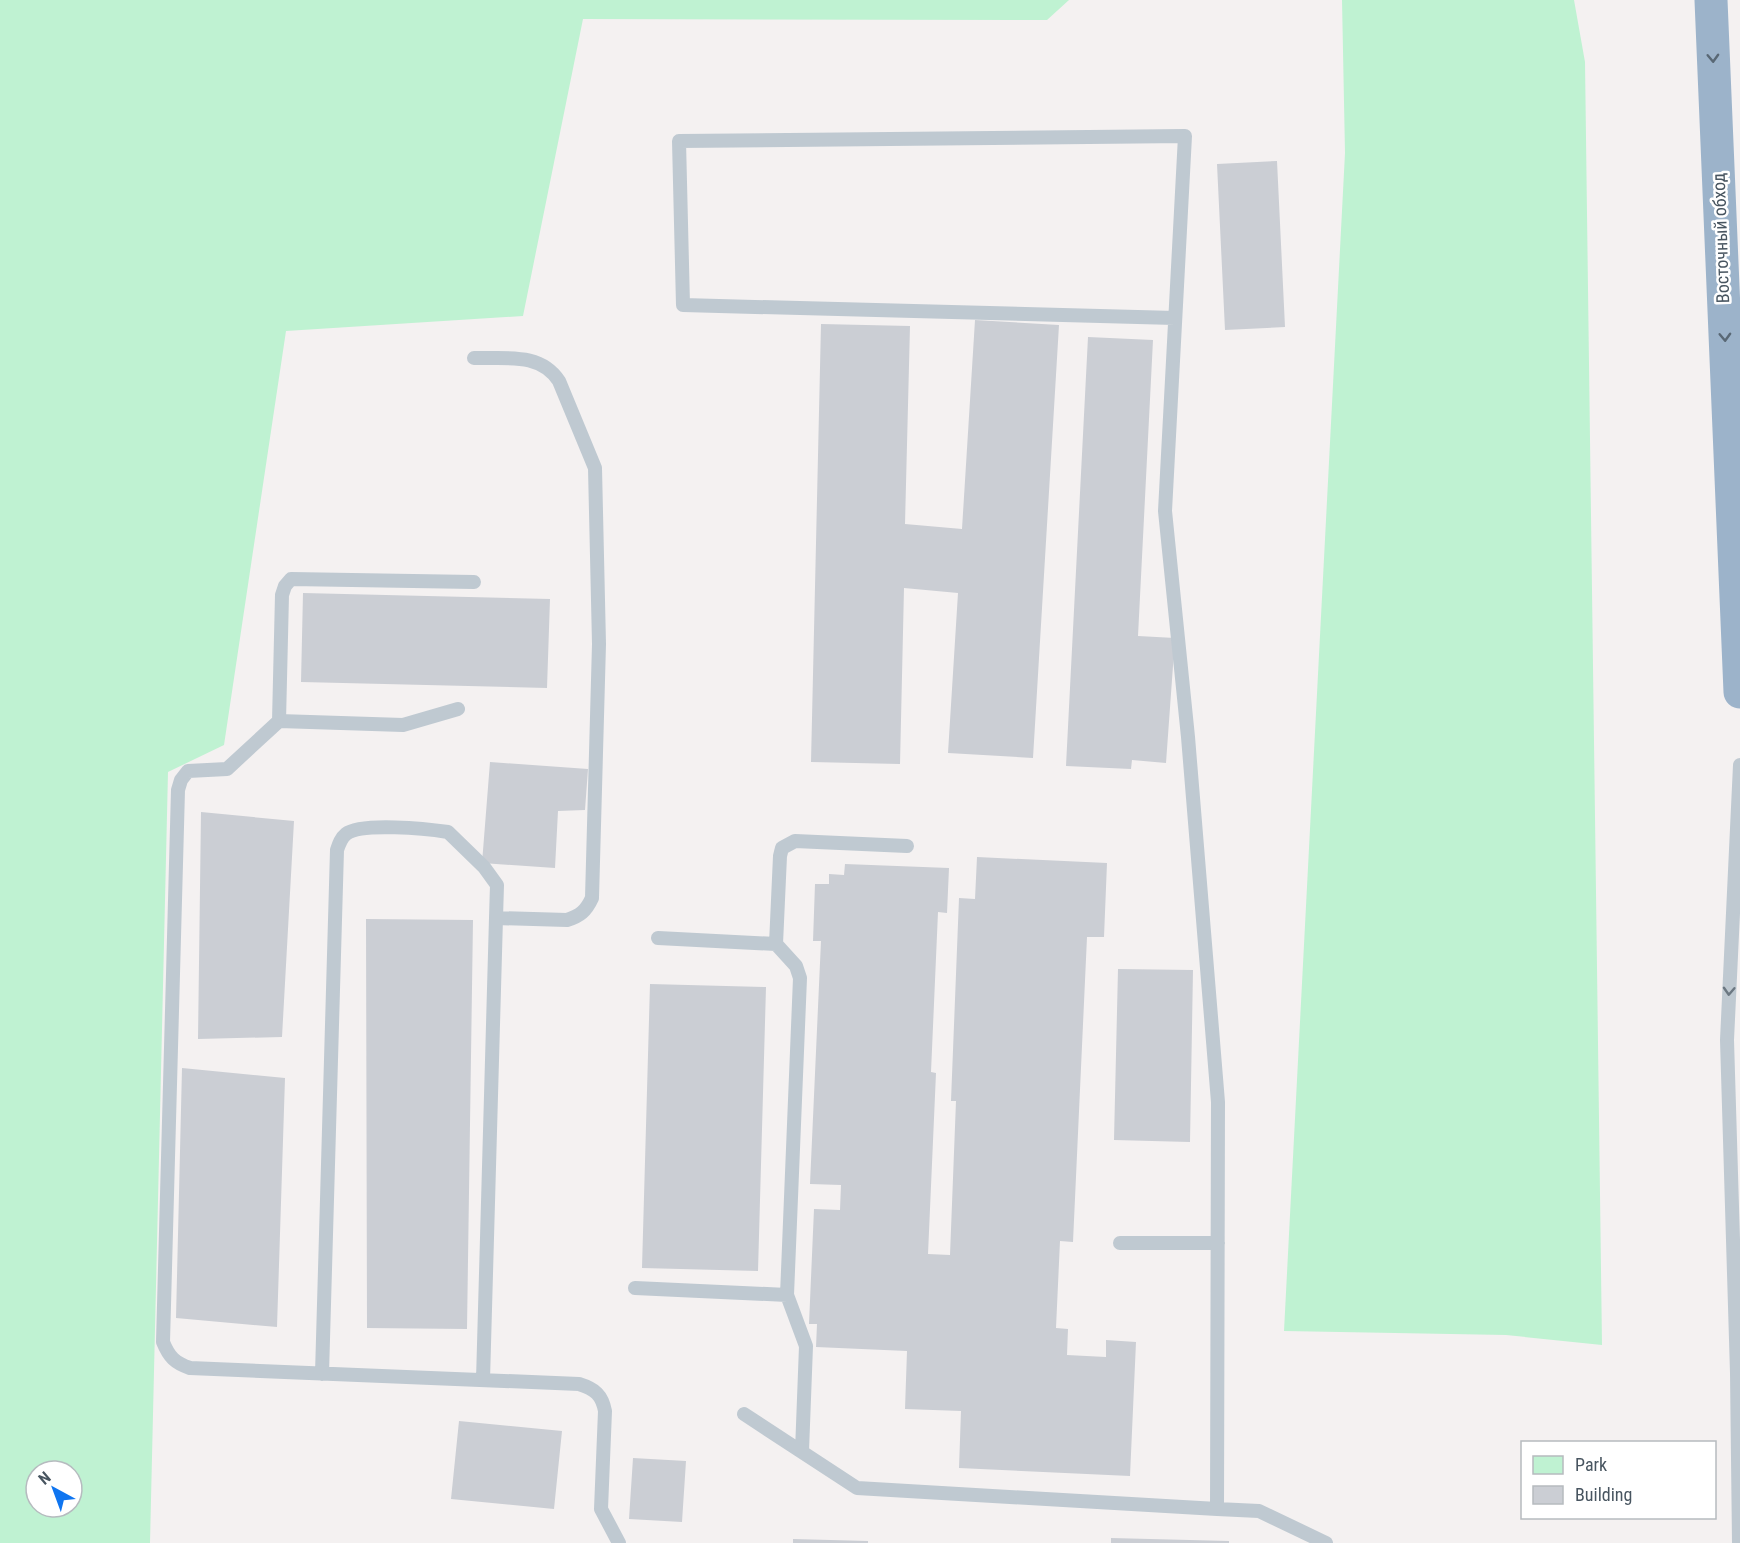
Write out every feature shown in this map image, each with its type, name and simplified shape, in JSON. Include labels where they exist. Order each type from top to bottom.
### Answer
[{"type":"highway","name":"Восточный обход","points":[[1711,0],[1740,692]]},
{"type":"lane","points":[[1175,318],[683,305],[679,141],[1185,136],[1165,511],[1188,737],[1218,1102],[1217,1509]]},
{"type":"lane","points":[[474,358],[528,359],[541,362],[552,370],[559,381],[595,468],[599,644],[592,898],[587,909],[578,917],[567,920],[496,918]]},
{"type":"lane","points":[[279,721],[282,595],[291,579],[474,582]]},
{"type":"lane","points":[[458,709],[403,724],[279,721],[227,769],[188,771],[181,780],[178,790],[163,1342],[168,1355],[178,1364],[190,1368],[579,1384],[593,1388],[603,1399],[605,1411],[601,1509],[619,1543]]},
{"type":"lane","points":[[1739,1543],[1727,1040],[1740,765]]},
{"type":"lane","points":[[322,1374],[337,850],[341,840],[348,832],[363,828],[448,832],[484,867],[497,885],[483,1380]]},
{"type":"lane","points":[[802,1451],[806,1346],[787,1295],[800,990],[796,966],[776,944],[780,856],[787,843],[795,841],[907,846]]},
{"type":"lane","points":[[658,939],[776,944]]},
{"type":"lane","points":[[1120,1243],[1218,1243]]},
{"type":"lane","points":[[635,1288],[787,1295]]},
{"type":"lane","points":[[744,1414],[857,1488],[1259,1511],[1326,1543]]},
{"type":"green space","points":[[0,0],[1069,0],[1047,20],[583,19],[523,316],[286,331],[224,745],[168,772],[150,1543],[0,1543]]},
{"type":"green space","points":[[1342,0],[1574,0],[1585,62],[1602,1345],[1506,1335],[1284,1331],[1345,153]]},
{"type":"building","points":[[1277,161],[1285,327],[1225,330],[1217,164]]},
{"type":"building","points":[[975,320],[1059,325],[1033,758],[948,753],[958,593],[904,588],[900,764],[811,762],[821,324],[910,326],[905,524],[962,529]]},
{"type":"building","points":[[1088,337],[1153,340],[1138,636],[1175,638],[1166,763],[1132,760],[1131,769],[1066,766]]},
{"type":"building","points":[[303,593],[550,599],[547,688],[301,682]]},
{"type":"building","points":[[490,762],[588,769],[585,810],[558,811],[555,868],[482,863]]},
{"type":"building","points":[[201,812],[294,821],[282,1037],[198,1039]]},
{"type":"building","points":[[977,857],[1107,863],[1104,937],[1087,937],[1073,1242],[1060,1241],[1056,1328],[1068,1329],[1067,1355],[1106,1357],[1106,1340],[1136,1342],[1130,1476],[959,1468],[961,1411],[905,1409],[907,1351],[816,1347],[817,1324],[809,1324],[814,1209],[840,1210],[841,1185],[810,1184],[821,941],[813,941],[815,884],[829,884],[829,874],[844,875],[845,864],[949,868],[947,913],[938,912],[931,1072],[936,1073],[928,1254],[950,1255],[956,1101],[951,1101],[959,898],[975,899]]},
{"type":"building","points":[[366,919],[473,920],[467,1329],[367,1328]]},
{"type":"building","points":[[1118,969],[1193,970],[1190,1142],[1114,1140]]},
{"type":"building","points":[[650,984],[766,987],[758,1271],[642,1268]]},
{"type":"building","points":[[182,1068],[285,1078],[277,1327],[176,1318]]},
{"type":"building","points":[[459,1421],[562,1431],[554,1509],[451,1499]]},
{"type":"building","points":[[633,1458],[686,1461],[682,1522],[629,1519]]},
{"type":"building","points":[[1111,1538],[1229,1541],[1229,1543],[1111,1543]]},
{"type":"building","points":[[793,1539],[868,1541],[868,1543],[793,1543]]}]
